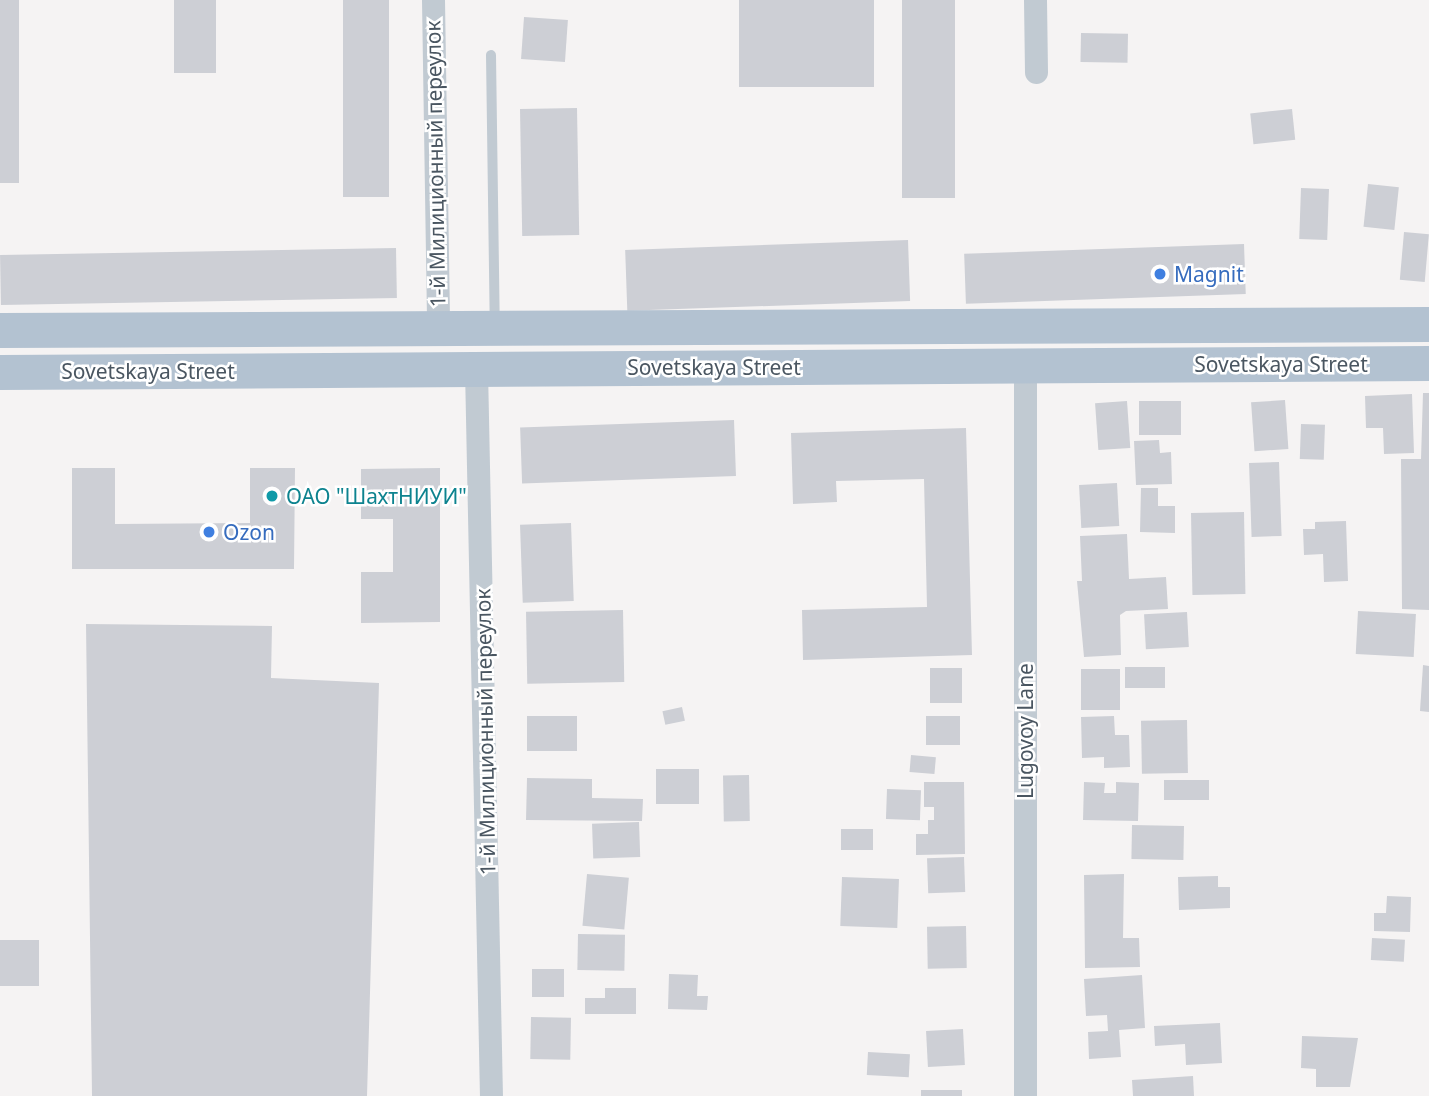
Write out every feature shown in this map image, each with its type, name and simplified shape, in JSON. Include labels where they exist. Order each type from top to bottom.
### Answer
[{"type":"main road","name":"Sovetskaya Street","points":[[0,330],[1429,324]]},
{"type":"main road","name":"Sovetskaya Street","points":[[0,372],[1429,363]]},
{"type":"street","name":"1-й Милиционный переулок","points":[[433,0],[438,328]]},
{"type":"street","points":[[1035,0],[1036,72]]},
{"type":"street","name":"Lugovoy Lane","points":[[1025,365],[1026,1096]]},
{"type":"street","name":"1-й Милиционный переулок","points":[[476,369],[491,1096]]},
{"type":"lane","points":[[491,55],[495,328]]},
{"type":"building","points":[[0,0],[19,0],[19,183],[0,183]]},
{"type":"building","points":[[174,0],[216,0],[216,73],[174,73]]},
{"type":"building","points":[[343,0],[389,0],[389,197],[343,197]]},
{"type":"building","points":[[739,0],[874,0],[874,87],[739,87]]},
{"type":"building","points":[[902,0],[955,0],[955,198],[902,198]]},
{"type":"building","points":[[524,17],[568,20],[565,62],[521,59]]},
{"type":"building","points":[[1081,33],[1128,34],[1127,63],[1080,62]]},
{"type":"building","points":[[577,108],[579,235],[522,236],[520,109]]},
{"type":"building","points":[[1292,109],[1295,140],[1253,144],[1250,113]]},
{"type":"building","points":[[1368,184],[1399,187],[1394,230],[1364,227]]},
{"type":"building","points":[[1301,188],[1329,189],[1327,240],[1299,239]]},
{"type":"building","points":[[1404,232],[1429,234],[1425,282],[1400,280]]},
{"type":"building","points":[[908,240],[910,301],[627,311],[625,250]]},
{"type":"building","points":[[1244,244],[1246,294],[966,304],[964,254]]},
{"type":"building","points":[[396,248],[397,298],[1,305],[0,255]]},
{"type":"building","points":[[1423,393],[1429,393],[1429,610],[1402,609],[1401,459],[1421,459]]},
{"type":"building","points":[[1412,394],[1414,453],[1384,454],[1383,428],[1366,428],[1365,396]]},
{"type":"building","points":[[1285,400],[1288,449],[1255,451],[1251,402]]},
{"type":"building","points":[[1127,401],[1130,448],[1098,450],[1095,403]]},
{"type":"building","points":[[1139,401],[1181,401],[1181,435],[1139,435]]},
{"type":"building","points":[[734,420],[736,476],[522,483],[520,427]]},
{"type":"building","points":[[1301,424],[1325,425],[1324,460],[1300,459]]},
{"type":"building","points":[[966,428],[972,655],[803,660],[802,610],[927,607],[924,479],[836,481],[837,502],[793,504],[791,433]]},
{"type":"building","points":[[1159,440],[1160,453],[1171,452],[1172,484],[1136,485],[1134,441]]},
{"type":"building","points":[[1279,462],[1282,536],[1252,537],[1249,463]]},
{"type":"building","name":"ОАО \"ШахтНИУИ\"","points":[[72,468],[115,468],[115,524],[250,523],[250,468],[295,468],[294,569],[72,569]]},
{"type":"building","points":[[440,468],[440,622],[361,623],[361,572],[393,572],[393,519],[361,519],[361,469]]},
{"type":"building","points":[[1117,483],[1119,526],[1081,528],[1079,485]]},
{"type":"building","points":[[1141,488],[1158,488],[1158,506],[1175,506],[1175,533],[1140,532]]},
{"type":"building","points":[[1244,512],[1245,594],[1192,595],[1191,513]]},
{"type":"building","points":[[1346,521],[1348,581],[1324,582],[1323,554],[1304,555],[1303,529],[1315,529],[1315,522]]},
{"type":"building","points":[[571,523],[574,601],[523,603],[520,525]]},
{"type":"building","points":[[1127,534],[1129,579],[1166,577],[1168,609],[1126,611],[1120,615],[1121,655],[1084,657],[1077,581],[1082,581],[1080,536]]},
{"type":"building","points":[[623,610],[624,682],[527,684],[526,612]]},
{"type":"building","points":[[1358,611],[1416,614],[1414,657],[1356,654]]},
{"type":"building","points":[[1187,612],[1189,647],[1146,649],[1144,614]]},
{"type":"building","points":[[86,624],[272,626],[271,678],[379,683],[367,1096],[92,1096]]},
{"type":"building","points":[[1423,665],[1429,666],[1429,712],[1420,711]]},
{"type":"building","points":[[1125,667],[1165,667],[1165,688],[1125,688]]},
{"type":"building","points":[[930,668],[962,668],[962,703],[930,703]]},
{"type":"building","points":[[1081,669],[1120,669],[1120,710],[1081,710]]},
{"type":"building","points":[[682,707],[685,721],[665,725],[662,711]]},
{"type":"building","points":[[527,716],[577,716],[577,751],[527,751]]},
{"type":"building","points":[[926,716],[960,716],[960,745],[926,745]]},
{"type":"building","points":[[1114,716],[1115,735],[1129,735],[1130,767],[1104,768],[1104,757],[1082,758],[1081,717]]},
{"type":"building","points":[[1187,720],[1188,773],[1142,774],[1141,721]]},
{"type":"building","points":[[911,755],[936,757],[934,774],[910,772]]},
{"type":"building","points":[[656,769],[699,769],[699,804],[656,804]]},
{"type":"building","points":[[723,775],[749,775],[750,821],[724,821]]},
{"type":"building","points":[[527,778],[592,779],[592,798],[643,799],[642,821],[526,820]]},
{"type":"building","points":[[1164,780],[1209,780],[1209,800],[1164,800]]},
{"type":"building","points":[[924,782],[964,782],[965,854],[916,855],[916,834],[928,834],[928,820],[934,820],[934,807],[924,807]]},
{"type":"building","points":[[1084,782],[1105,783],[1104,793],[1116,793],[1116,782],[1139,783],[1138,821],[1083,820]]},
{"type":"building","points":[[887,789],[921,790],[920,820],[886,819]]},
{"type":"building","points":[[639,822],[640,857],[593,859],[592,824]]},
{"type":"building","points":[[1132,825],[1184,826],[1183,860],[1131,859]]},
{"type":"building","points":[[841,829],[873,829],[873,850],[841,850]]},
{"type":"building","points":[[964,857],[965,892],[928,893],[927,858]]},
{"type":"building","points":[[587,874],[629,878],[624,929],[582,926]]},
{"type":"building","points":[[1124,874],[1123,938],[1139,938],[1140,967],[1085,968],[1084,875]]},
{"type":"building","points":[[1218,876],[1218,887],[1230,887],[1230,908],[1179,910],[1178,877]]},
{"type":"building","points":[[842,877],[899,879],[897,928],[840,926]]},
{"type":"building","points":[[1387,896],[1411,897],[1410,932],[1374,931],[1374,913],[1386,913]]},
{"type":"building","points":[[966,926],[967,968],[928,969],[927,927]]},
{"type":"building","points":[[578,934],[625,935],[624,971],[577,970]]},
{"type":"building","points":[[1372,938],[1405,940],[1404,962],[1371,960]]},
{"type":"building","points":[[0,940],[39,940],[39,986],[0,986]]},
{"type":"building","points":[[532,969],[564,969],[564,997],[532,997]]},
{"type":"building","points":[[669,974],[698,975],[697,996],[708,996],[707,1010],[668,1009]]},
{"type":"building","points":[[1142,975],[1145,1028],[1119,1030],[1121,1057],[1089,1059],[1088,1032],[1108,1031],[1107,1015],[1086,1016],[1084,979]]},
{"type":"building","points":[[605,988],[636,988],[636,1014],[585,1014],[585,998],[605,998]]},
{"type":"building","points":[[531,1017],[571,1018],[570,1060],[530,1059]]},
{"type":"building","points":[[1220,1023],[1222,1063],[1186,1065],[1185,1044],[1155,1046],[1154,1026]]},
{"type":"building","points":[[963,1029],[965,1065],[928,1067],[926,1031]]},
{"type":"building","points":[[1302,1036],[1358,1038],[1350,1087],[1316,1087],[1316,1069],[1301,1068]]},
{"type":"building","points":[[868,1052],[910,1054],[909,1077],[867,1075]]},
{"type":"building","points":[[1193,1076],[1194,1096],[1133,1096],[1132,1080]]},
{"type":"building","points":[[921,1090],[962,1090],[962,1096],[921,1096]]},
{"type":"place","name":"Magnit","points":[[1160,274]]},
{"type":"place","name":"ОАО \"ШахтНИУИ\"","points":[[272,496]]},
{"type":"place","name":"Ozon","points":[[209,532]]}]
